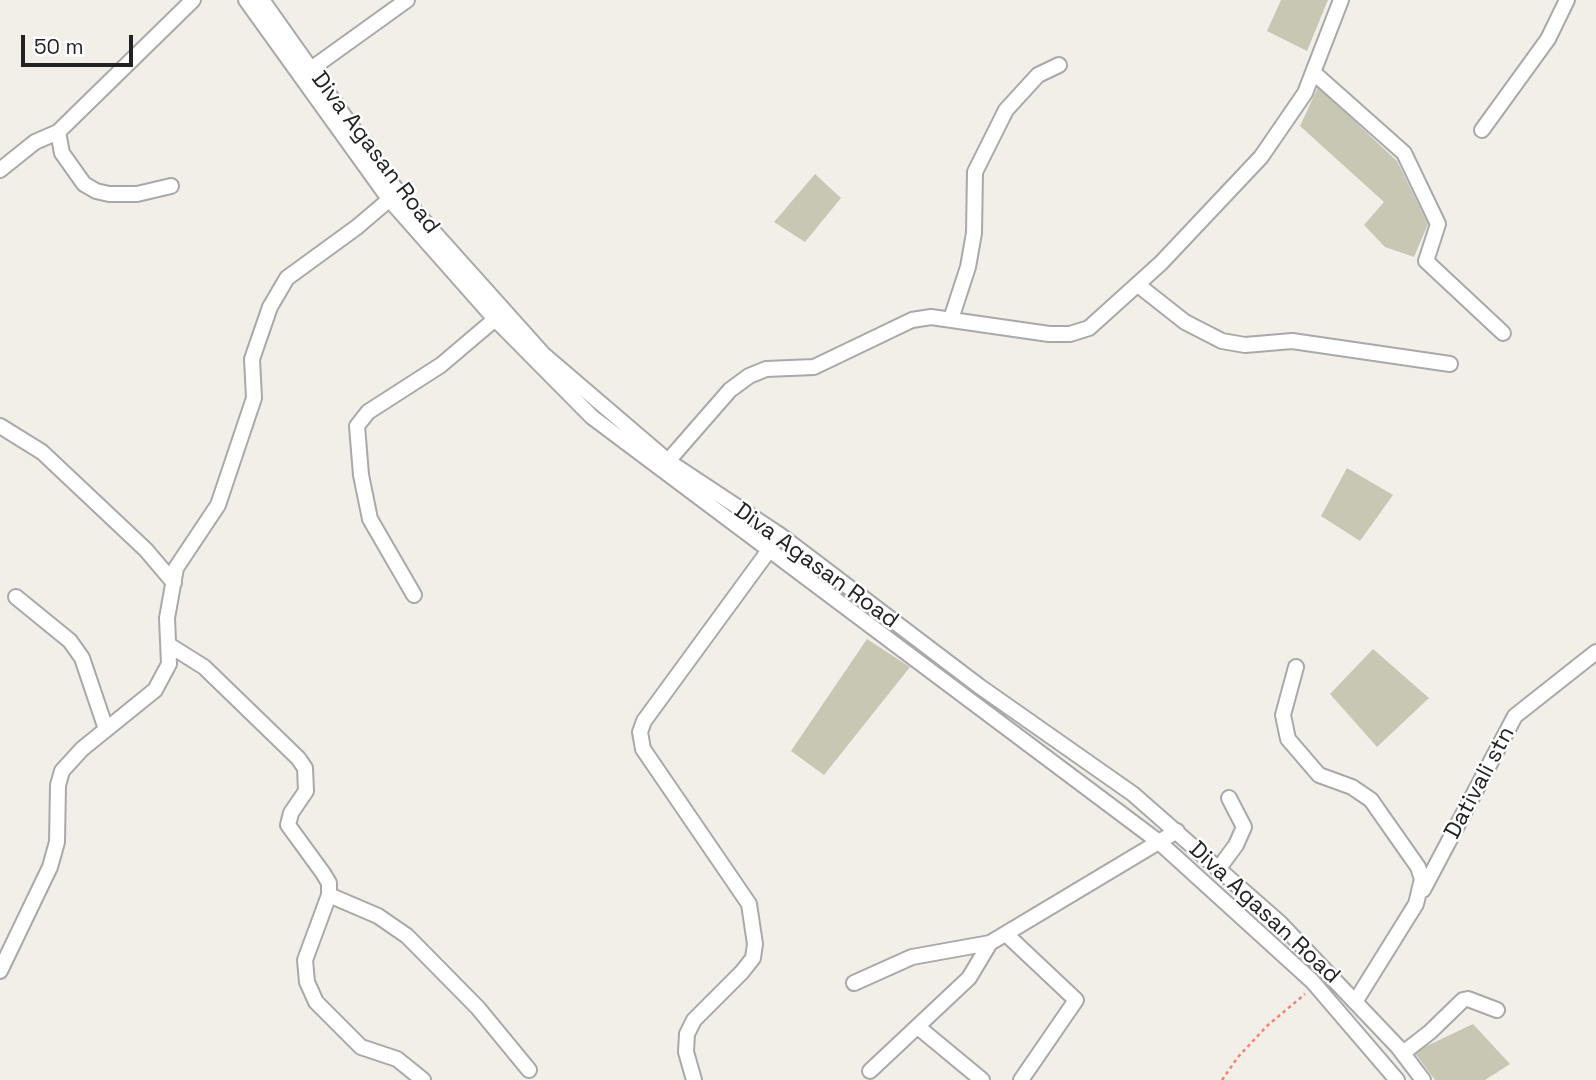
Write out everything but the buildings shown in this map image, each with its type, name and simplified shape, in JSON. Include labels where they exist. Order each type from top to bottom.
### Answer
[{"type":"street","points":[[0,170],[34,142],[58,132],[193,0]]},
{"type":"street","points":[[0,971],[50,867],[57,842],[58,785],[62,771],[106,729],[155,690],[169,664],[167,618],[177,568],[218,505],[254,398],[252,359],[270,307],[287,278],[394,196],[246,0]]},
{"type":"street","name":"Diva Agasan Road","points":[[262,0],[394,196],[500,315],[668,461],[779,535],[979,686],[1122,786],[1177,831],[1256,901],[1403,1052],[1423,1080]]},
{"type":"street","points":[[311,69],[407,0]]},
{"type":"street","points":[[668,461],[730,390],[749,376],[766,369],[814,367],[912,320],[931,317],[951,319],[1048,334],[1070,334],[1089,328],[1139,285],[1261,157],[1290,118],[1314,73],[1341,0]]},
{"type":"street","points":[[1482,130],[1548,39],[1567,0]]},
{"type":"street","points":[[951,319],[968,267],[974,233],[975,172],[1006,110],[1038,75],[1059,65]]},
{"type":"street","points":[[1314,73],[1404,153],[1438,224],[1426,261],[1503,333]]},
{"type":"street","points":[[58,132],[61,153],[84,184],[96,191],[137,194],[171,186]]},
{"type":"street","points":[[1139,285],[1185,322],[1222,341],[1245,345],[1292,341],[1450,363]]},
{"type":"street","points":[[414,595],[370,519],[360,475],[357,426],[368,412],[441,365],[500,315],[592,417],[1159,842],[1242,915],[1316,986],[1397,1080]]},
{"type":"street","points":[[0,426],[43,452],[146,550],[174,583]]},
{"type":"street","points":[[694,1080],[686,1052],[687,1034],[694,1020],[753,958],[755,944],[749,904],[643,749],[640,732],[644,720],[779,535]]},
{"type":"street","points":[[16,597],[46,619],[76,649],[106,729]]},
{"type":"street","points":[[169,645],[204,667],[298,758],[304,768],[306,791],[291,813],[288,825],[329,883],[329,895],[305,960],[307,982],[316,1002],[361,1047],[397,1059],[423,1080]]},
{"type":"street","name":"Dativali stn","points":[[1355,1002],[1416,904],[1515,716],[1596,652]]},
{"type":"street","points":[[1296,667],[1283,715],[1288,739],[1319,775],[1352,787],[1370,800],[1418,867],[1422,878],[1416,904]]},
{"type":"street","points":[[1219,868],[1236,845],[1244,827],[1229,798]]},
{"type":"street","points":[[854,983],[912,957],[990,943],[1007,935],[1177,831]]},
{"type":"street","points":[[329,895],[378,916],[407,936],[478,1008],[529,1070]]},
{"type":"street","points":[[1242,915],[1256,901]]},
{"type":"street","points":[[1007,935],[1076,1000],[1021,1080]]},
{"type":"street","points":[[870,1071],[969,978],[990,943]]},
{"type":"street","points":[[1403,1052],[1430,1032],[1463,1000],[1468,999],[1497,1010]]},
{"type":"street","points":[[918,1027],[982,1080]]},
{"type":"path","points":[[1222,1080],[1238,1056],[1260,1034],[1316,986]]},
{"type":"shaded area","points":[[1281,0],[1328,0],[1307,51],[1267,31]]},
{"type":"shaded area","points":[[1318,87],[1397,161],[1428,224],[1414,257],[1385,247],[1364,225],[1384,202],[1300,126]]},
{"type":"shaded area","points":[[815,174],[841,198],[805,242],[774,222]]},
{"type":"shaded area","points":[[1347,468],[1393,495],[1360,541],[1321,516]]},
{"type":"shaded area","points":[[867,639],[910,667],[824,775],[791,751]]},
{"type":"shaded area","points":[[1373,649],[1429,698],[1377,747],[1330,694]]},
{"type":"shaded area","points":[[1473,1024],[1510,1064],[1485,1080],[1435,1080],[1414,1052]]}]
